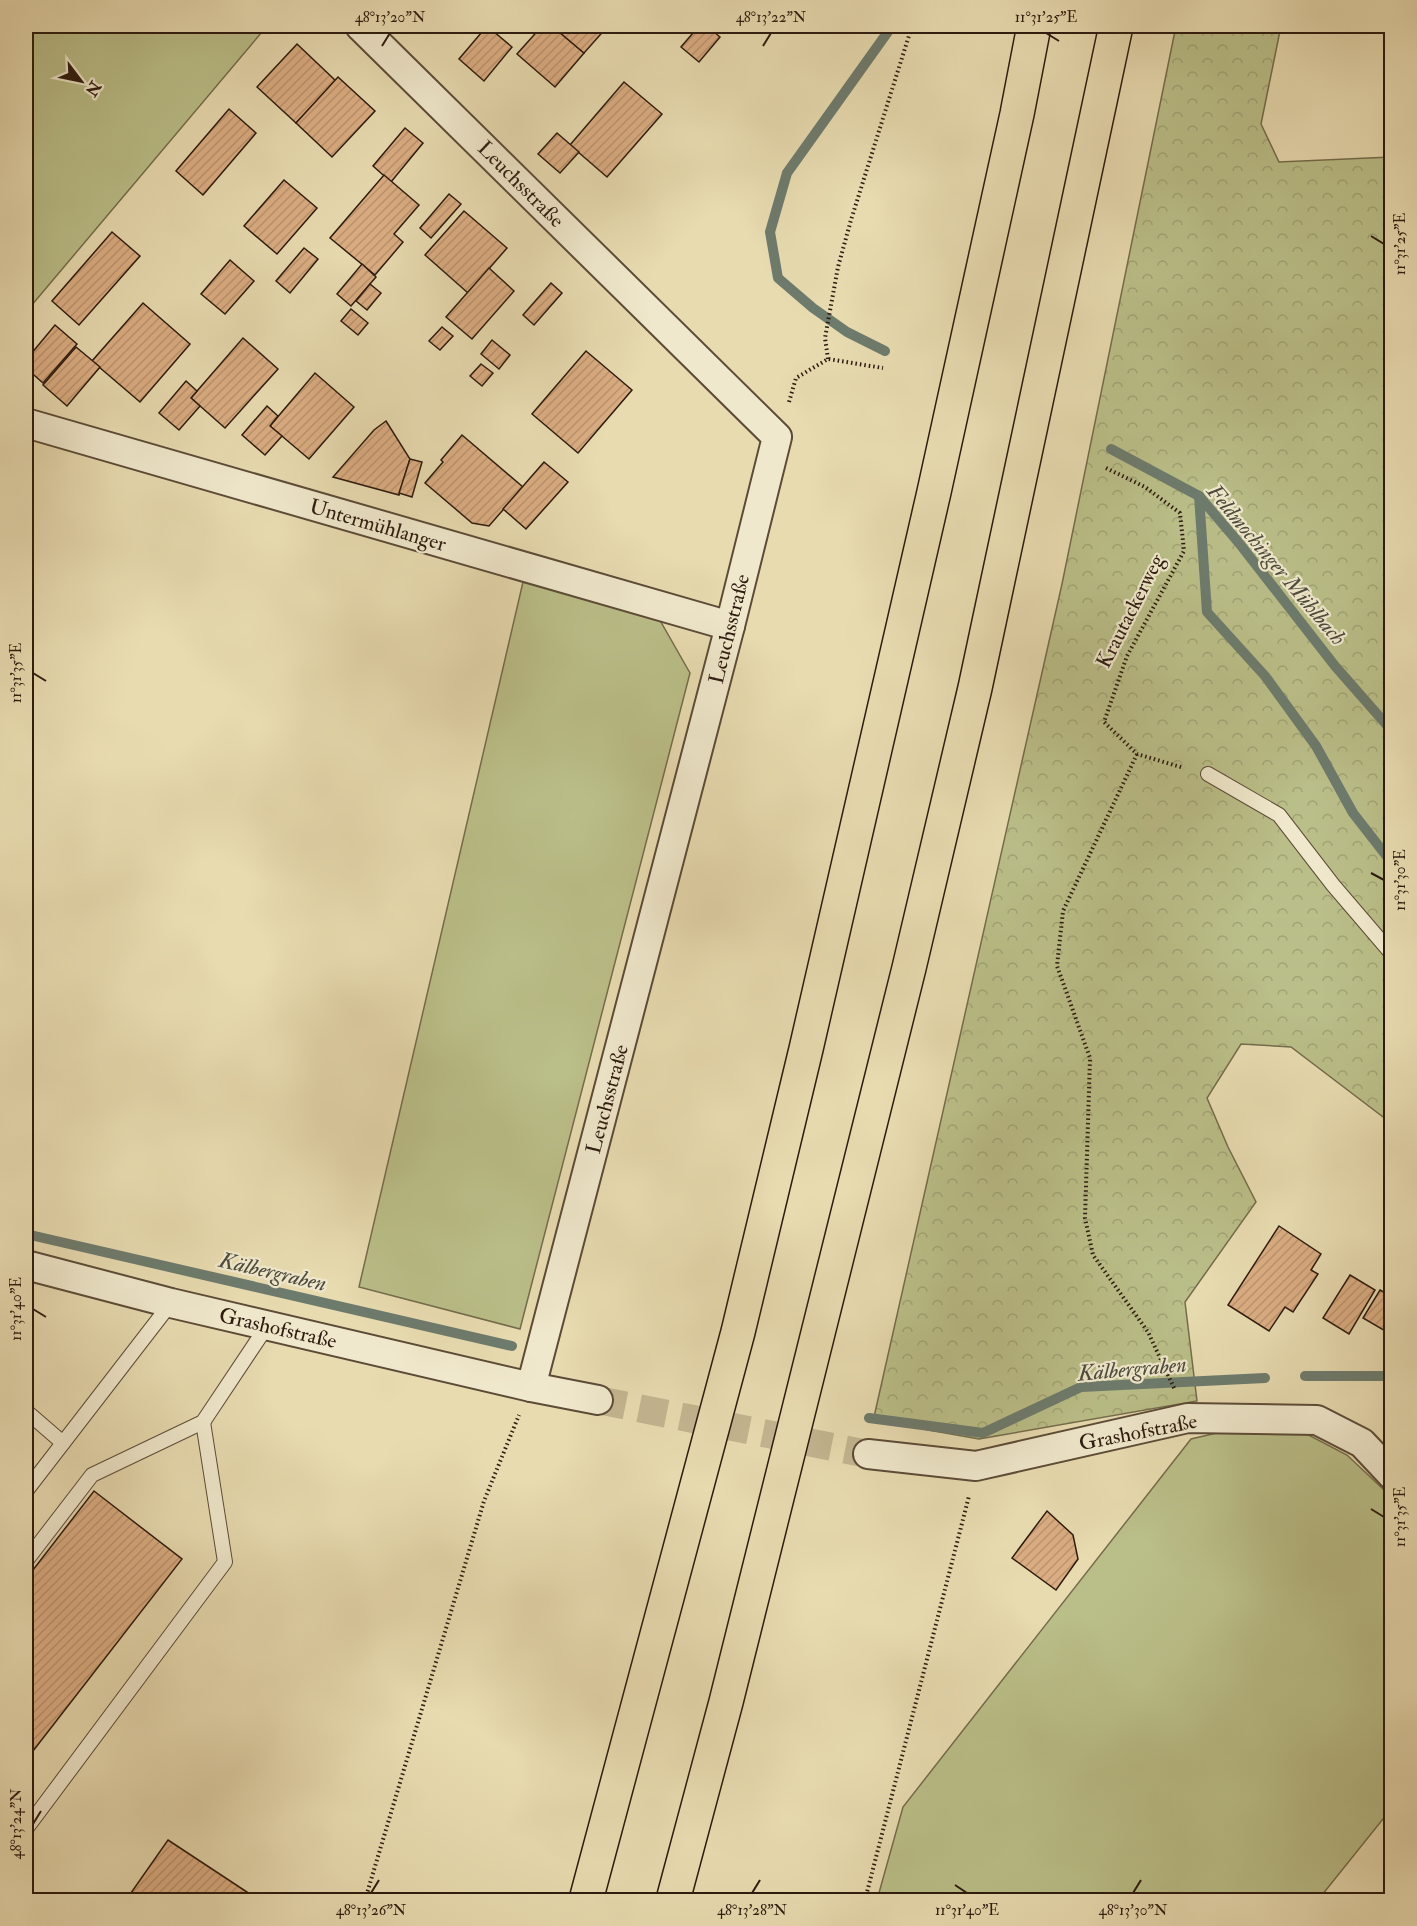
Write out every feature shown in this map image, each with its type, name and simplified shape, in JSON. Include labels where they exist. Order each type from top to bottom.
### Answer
[{"type":"highway","points":[[586,1900],[738,1332],[806,1049],[923,538],[1017,114],[1034,26]]},
{"type":"highway","points":[[673,1900],[726,1702],[903,992],[970,710],[1116,26]]},
{"type":"street","name":"Leuchsstraße","points":[[360,26],[777,437],[730,626],[531,1387]]},
{"type":"street","name":"Untermühlanger","points":[[26,423],[730,626]]},
{"type":"street","name":"Grashofstraße","points":[[26,1267],[267,1326],[531,1387],[598,1400]]},
{"type":"street","name":"Grashofstraße","points":[[868,1454],[976,1466],[1188,1418],[1317,1420],[1362,1443],[1390,1470]]},
{"type":"lane","points":[[1208,774],[1279,815],[1333,885],[1392,954]]},
{"type":"lane","points":[[26,1491],[171,1303]]},
{"type":"lane","points":[[26,1561],[92,1475],[203,1422],[267,1326]]},
{"type":"lane","points":[[26,1411],[63,1443]]},
{"type":"lane","points":[[26,1829],[225,1562],[203,1422]]},
{"type":"path","points":[[828,359],[825,338],[838,267],[912,26]]},
{"type":"path","points":[[777,437],[796,378],[828,359],[883,368]]},
{"type":"path","name":"Krautackerweg","points":[[1106,468],[1145,487],[1180,513],[1184,551],[1127,656],[1104,722],[1137,754],[1208,774]]},
{"type":"path","points":[[1137,754],[1063,911],[1057,966],[1090,1058],[1085,1218],[1093,1255],[1148,1332],[1178,1396]]},
{"type":"path","points":[[365,1900],[484,1501],[531,1387]]},
{"type":"path","points":[[865,1900],[976,1466]]},
{"type":"green space","points":[[26,26],[267,26],[26,312]]},
{"type":"green space","points":[[1176,26],[1281,26],[1261,124],[1279,162],[1391,157],[1391,1123],[1291,1047],[1241,1044],[1207,1098],[1228,1147],[1256,1202],[1185,1302],[1197,1401],[979,1439],[874,1417],[1062,584]]},
{"type":"green space","points":[[523,582],[658,617],[690,673],[520,1329],[359,1287]]},
{"type":"green space","points":[[1238,1428],[1301,1431],[1347,1455],[1383,1489],[1392,1501],[1391,1809],[1318,1900],[877,1900],[903,1807],[1191,1439]]},
{"type":"building","points":[[487,26],[512,47],[484,81],[459,59]]},
{"type":"building","points":[[542,26],[552,26],[584,53],[555,87],[517,54]]},
{"type":"building","points":[[552,26],[608,26],[584,53]]},
{"type":"building","points":[[699,26],[707,26],[720,37],[699,62],[681,47]]},
{"type":"building","points":[[297,44],[336,81],[296,123],[257,87]]},
{"type":"building","points":[[338,77],[375,111],[332,157],[296,123]]},
{"type":"building","points":[[624,82],[662,114],[607,177],[570,145]]},
{"type":"building","points":[[229,109],[256,133],[203,195],[176,171]]},
{"type":"building","points":[[405,128],[423,143],[391,182],[373,166]]},
{"type":"building","points":[[557,133],[579,152],[560,173],[538,154]]},
{"type":"building","points":[[384,175],[419,205],[394,234],[403,242],[375,275],[330,238]]},
{"type":"building","points":[[284,180],[317,208],[277,254],[244,226]]},
{"type":"building","points":[[449,194],[461,204],[431,238],[420,228]]},
{"type":"building","points":[[464,211],[507,248],[468,293],[425,255]]},
{"type":"building","points":[[112,232],[140,256],[79,325],[52,301]]},
{"type":"building","points":[[304,248],[318,259],[290,293],[276,281]]},
{"type":"building","points":[[230,260],[254,281],[225,314],[201,294]]},
{"type":"building","points":[[362,264],[376,277],[351,306],[337,294]]},
{"type":"building","points":[[489,268],[514,291],[472,339],[446,317]]},
{"type":"building","points":[[551,283],[562,293],[534,325],[523,315]]},
{"type":"building","points":[[370,284],[381,293],[367,310],[356,301]]},
{"type":"building","points":[[143,303],[190,344],[140,402],[92,361]]},
{"type":"building","points":[[351,309],[368,323],[358,335],[341,321]]},
{"type":"building","points":[[55,325],[77,344],[43,383],[26,368],[26,360]]},
{"type":"building","points":[[442,327],[453,336],[440,350],[429,341]]},
{"type":"building","points":[[243,338],[278,369],[225,428],[191,398]]},
{"type":"building","points":[[492,340],[510,355],[499,369],[481,354]]},
{"type":"building","points":[[76,347],[100,367],[67,406],[43,385]]},
{"type":"building","points":[[586,351],[632,390],[578,453],[532,414]]},
{"type":"building","points":[[481,364],[493,373],[482,386],[470,376]]},
{"type":"building","points":[[315,373],[354,407],[309,459],[270,426]]},
{"type":"building","points":[[186,381],[197,391],[191,398],[200,406],[179,430],[159,413]]},
{"type":"building","points":[[267,406],[278,416],[270,426],[282,436],[265,455],[242,435]]},
{"type":"building","points":[[386,421],[410,459],[399,495],[333,477],[374,430]]},
{"type":"building","points":[[462,435],[523,487],[489,526],[472,523],[425,483]]},
{"type":"building","points":[[410,459],[422,462],[412,497],[399,493]]},
{"type":"building","points":[[544,462],[568,482],[526,529],[503,509]]},
{"type":"building","points":[[1279,1226],[1321,1254],[1311,1270],[1318,1274],[1293,1312],[1285,1307],[1269,1331],[1228,1305]]},
{"type":"building","points":[[1350,1275],[1375,1290],[1349,1334],[1323,1318]]},
{"type":"building","points":[[1380,1290],[1392,1297],[1392,1335],[1363,1318]]},
{"type":"building","points":[[94,1491],[182,1559],[26,1760],[26,1579]]},
{"type":"building","points":[[1047,1511],[1073,1535],[1078,1559],[1056,1590],[1012,1558]]},
{"type":"building","points":[[168,1840],[259,1900],[126,1900]]},
{"type":"waterway","name":"Feldmochinger Mühlbach","points":[[885,351],[847,332],[813,308],[778,278],[770,232],[787,173],[892,26]]},
{"type":"waterway","name":"Feldmochinger Mühlbach","points":[[1111,449],[1199,496],[1239,543],[1335,666],[1392,731]]},
{"type":"waterway","points":[[1199,496],[1207,612],[1265,676],[1316,746],[1353,813],[1392,863]]},
{"type":"waterway","name":"Kälbergraben","points":[[26,1234],[512,1346]]},
{"type":"waterway","name":"Kälbergraben","points":[[1305,1376],[1392,1376]]},
{"type":"waterway","name":"Kälbergraben","points":[[869,1418],[983,1433],[1081,1387],[1265,1378]]},
{"type":"tunnel","points":[[598,1400],[868,1454]]}]
